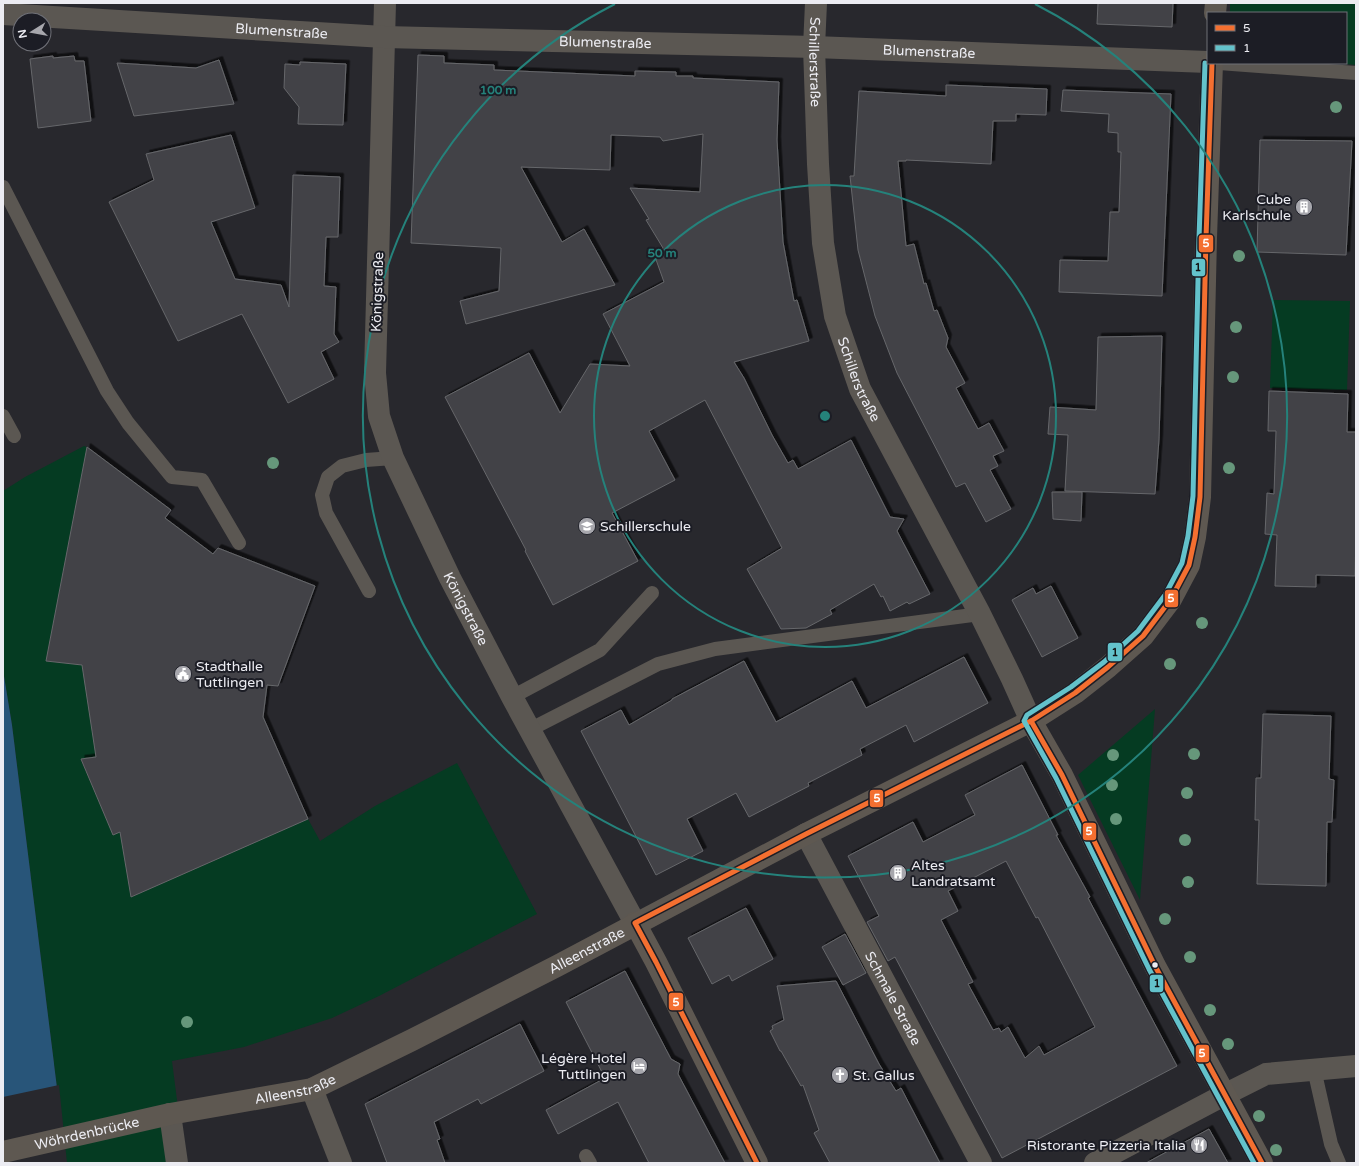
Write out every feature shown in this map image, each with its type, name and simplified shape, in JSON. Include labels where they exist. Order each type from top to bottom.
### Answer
[{"type":"street","name":"Königstraße","points":[[385,3],[375,373],[379,416],[393,458],[450,578],[529,730],[656,962],[757,1163]]},
{"type":"street","name":"Schillerstraße","points":[[816,3],[814,47],[818,164],[823,243],[835,316],[860,389],[980,614],[1031,721]]},
{"type":"street","name":"Blumenstraße","points":[[3,14],[384,37],[814,47],[1207,62]]},
{"type":"street","name":"Alleenstraße","points":[[170,1114],[312,1089],[412,1040],[544,973],[635,923],[806,834],[1031,721],[1075,693],[1108,667],[1143,636],[1171,599],[1189,565],[1195,537],[1200,497],[1212,64]]},
{"type":"street","points":[[1031,721],[1062,775],[1155,966],[1262,1163]]},
{"type":"street","name":"Schmale Straße","points":[[806,834],[981,1163]]},
{"type":"street","points":[[1095,1163],[1266,1074],[1356,1066]]},
{"type":"street","points":[[312,1089],[341,1163]]},
{"type":"street","points":[[170,1114],[177,1163]]},
{"type":"street","name":"Wöhrdenbrücke","points":[[3,1152],[170,1114]]},
{"type":"lane","points":[[1233,64],[1356,73]]},
{"type":"lane","points":[[3,188],[107,391],[128,423],[172,477],[202,480],[238,543]]},
{"type":"lane","points":[[3,416],[14,436]]},
{"type":"lane","points":[[369,591],[326,513],[322,495],[328,477],[342,466],[366,460],[393,458]]},
{"type":"lane","points":[[512,697],[600,650],[652,593]]},
{"type":"lane","points":[[529,730],[658,664],[679,658],[715,649],[980,614]]},
{"type":"lane","points":[[1314,1069],[1331,1144],[1339,1163]]},
{"type":"green space","points":[[1230,3],[1356,3],[1356,65],[1346,64],[1347,64],[1347,12],[1230,12]]},
{"type":"green space","points":[[1273,300],[1350,301],[1347,390],[1270,388]]},
{"type":"green space","points":[[84,446],[87,447],[46,661],[82,665],[109,756],[81,760],[113,834],[120,832],[131,897],[308,819],[320,841],[375,806],[457,763],[537,914],[379,996],[332,1018],[244,1047],[172,1061],[185,1163],[65,1163],[12,725],[3,670],[3,491],[25,477]]},
{"type":"green space","points":[[1155,709],[1140,900],[1078,775]]},
{"type":"water","points":[[3,670],[12,725],[58,1096],[3,1163]]},
{"type":"pier","points":[[59,1085],[67,1163],[3,1163],[3,1097]]},
{"type":"building","points":[[1098,3],[1173,3],[1172,27],[1097,24]]},
{"type":"building","points":[[418,55],[444,56],[444,63],[494,65],[494,70],[635,76],[635,71],[676,72],[676,76],[693,76],[693,78],[779,82],[777,140],[783,242],[794,301],[797,300],[809,341],[734,362],[744,378],[772,435],[788,463],[793,460],[798,469],[851,440],[890,517],[904,519],[897,531],[930,594],[909,604],[907,602],[890,611],[883,596],[881,597],[874,584],[830,610],[832,614],[806,628],[781,629],[747,569],[782,548],[705,400],[649,431],[675,480],[612,513],[638,561],[553,605],[525,551],[526,550],[445,397],[529,353],[560,413],[590,364],[630,366],[603,314],[664,282],[654,254],[663,248],[646,220],[649,219],[630,188],[700,192],[703,134],[663,141],[660,137],[611,135],[610,170],[521,167],[562,242],[584,229],[615,285],[466,324],[460,301],[499,291],[501,248],[411,243]]},
{"type":"building","points":[[53,56],[53,58],[74,56],[75,61],[84,61],[91,121],[38,128],[30,59]]},
{"type":"building","points":[[219,60],[234,104],[134,116],[117,63],[196,68]]},
{"type":"building","points":[[300,62],[346,64],[343,125],[298,124],[299,107],[284,88],[285,64],[300,65]]},
{"type":"building","points":[[946,85],[1047,89],[1046,115],[1016,114],[1016,121],[993,121],[991,164],[906,160],[898,161],[906,246],[914,244],[924,284],[926,283],[934,311],[937,310],[948,338],[946,347],[965,383],[956,388],[978,429],[989,423],[1004,451],[993,456],[998,466],[990,470],[1011,509],[986,522],[965,483],[956,487],[897,373],[875,316],[858,250],[850,176],[854,176],[859,91],[946,96]]},
{"type":"building","points":[[1063,90],[1171,94],[1162,296],[1059,292],[1060,260],[1108,261],[1110,212],[1119,212],[1121,152],[1118,152],[1118,133],[1108,132],[1109,114],[1061,111]]},
{"type":"building","points":[[231,135],[255,208],[211,222],[235,279],[281,285],[289,307],[293,175],[340,177],[338,237],[326,237],[324,286],[336,287],[334,334],[339,342],[321,352],[334,379],[288,403],[242,314],[178,341],[109,202],[154,180],[146,154]]},
{"type":"building","name":"Cube Karlschule","points":[[1260,140],[1352,141],[1346,255],[1257,252]]},
{"type":"building","points":[[1162,336],[1159,439],[1155,494],[1065,491],[1068,435],[1048,434],[1050,407],[1096,410],[1098,337]]},
{"type":"building","points":[[1269,391],[1348,394],[1347,432],[1356,432],[1355,576],[1316,575],[1316,587],[1275,586],[1277,535],[1265,534],[1267,493],[1274,494],[1276,431],[1268,431]]},
{"type":"building","name":"Stadthalle Tuttlingen","points":[[87,447],[171,510],[165,518],[213,554],[218,548],[315,586],[278,686],[267,685],[263,717],[308,819],[131,897],[120,832],[113,835],[81,759],[96,757],[82,665],[46,661]]},
{"type":"building","points":[[1052,492],[1082,492],[1081,521],[1053,519]]},
{"type":"building","points":[[1051,586],[1078,638],[1042,657],[1012,600],[1033,588],[1036,594]]},
{"type":"building","points":[[964,657],[988,703],[914,742],[906,725],[860,749],[862,755],[808,783],[809,786],[749,817],[736,793],[687,819],[703,851],[656,875],[581,731],[621,710],[629,725],[672,699],[744,661],[776,722],[852,681],[866,708]]},
{"type":"building","points":[[1263,714],[1331,716],[1329,779],[1334,780],[1332,822],[1327,822],[1326,886],[1257,884],[1259,820],[1255,820],[1256,778],[1261,778]]},
{"type":"building","points":[[1022,765],[1058,835],[1056,835],[1090,897],[1088,898],[1177,1066],[1002,1158],[895,957],[888,961],[867,922],[879,916],[848,856],[913,822],[923,842],[975,815],[965,795]],"holes":[[[1006,861],[1036,918],[1038,917],[1095,1027],[1044,1055],[1039,1046],[1025,1058],[1008,1027],[1001,1032],[999,1028],[993,1030],[968,984],[973,982],[941,920],[958,911],[948,891]]]},
{"type":"building","points":[[746,908],[773,959],[732,981],[729,975],[712,984],[688,938]]},
{"type":"building","points":[[845,934],[866,973],[843,985],[822,947]]},
{"type":"building","name":"Légère Hotel Tuttlingen","points":[[625,971],[671,1059],[680,1064],[678,1074],[725,1163],[649,1163],[618,1102],[558,1134],[546,1110],[605,1078],[566,1002]]},
{"type":"building","name":"St. Gallus","points":[[836,981],[879,1064],[896,1091],[901,1088],[940,1163],[830,1163],[814,1133],[819,1130],[803,1085],[801,1086],[770,1031],[773,1029],[772,1026],[784,1020],[777,986]]},
{"type":"building","points":[[520,1024],[544,1071],[481,1104],[478,1099],[434,1122],[440,1139],[437,1140],[445,1163],[387,1163],[365,1104]]},
{"type":"building","name":"Ristorante Pizzeria Italia","points":[[1209,1129],[1228,1163],[1146,1163]]},
{"type":"transit line","name":"1","points":[[1205,63],[1193,496],[1188,536],[1182,563],[1165,595],[1138,631],[1104,662],[1071,687],[1027,715],[1024,721],[1056,778],[1149,969],[1254,1163]]},
{"type":"transit line","name":"5","points":[[757,1163],[635,923],[806,834],[1031,721],[1075,693],[1108,667],[1143,636],[1171,599],[1189,565],[1195,537],[1200,497],[1212,64]]},
{"type":"transit line","name":"5","points":[[1031,721],[1062,775],[1155,966],[1262,1163]]},
{"type":"place","name":"Cube Karlschule","points":[[1304,207]]},
{"type":"place","name":"Schillerschule","points":[[587,526]]},
{"type":"place","name":"Stadthalle Tuttlingen","points":[[183,674]]},
{"type":"place","name":"Altes Landratsamt","points":[[898,873]]},
{"type":"place","name":"Légère Hotel Tuttlingen","points":[[639,1066]]},
{"type":"place","name":"St. Gallus","points":[[840,1075]]},
{"type":"place","name":"Ristorante Pizzeria Italia","points":[[1199,1145]]}]
